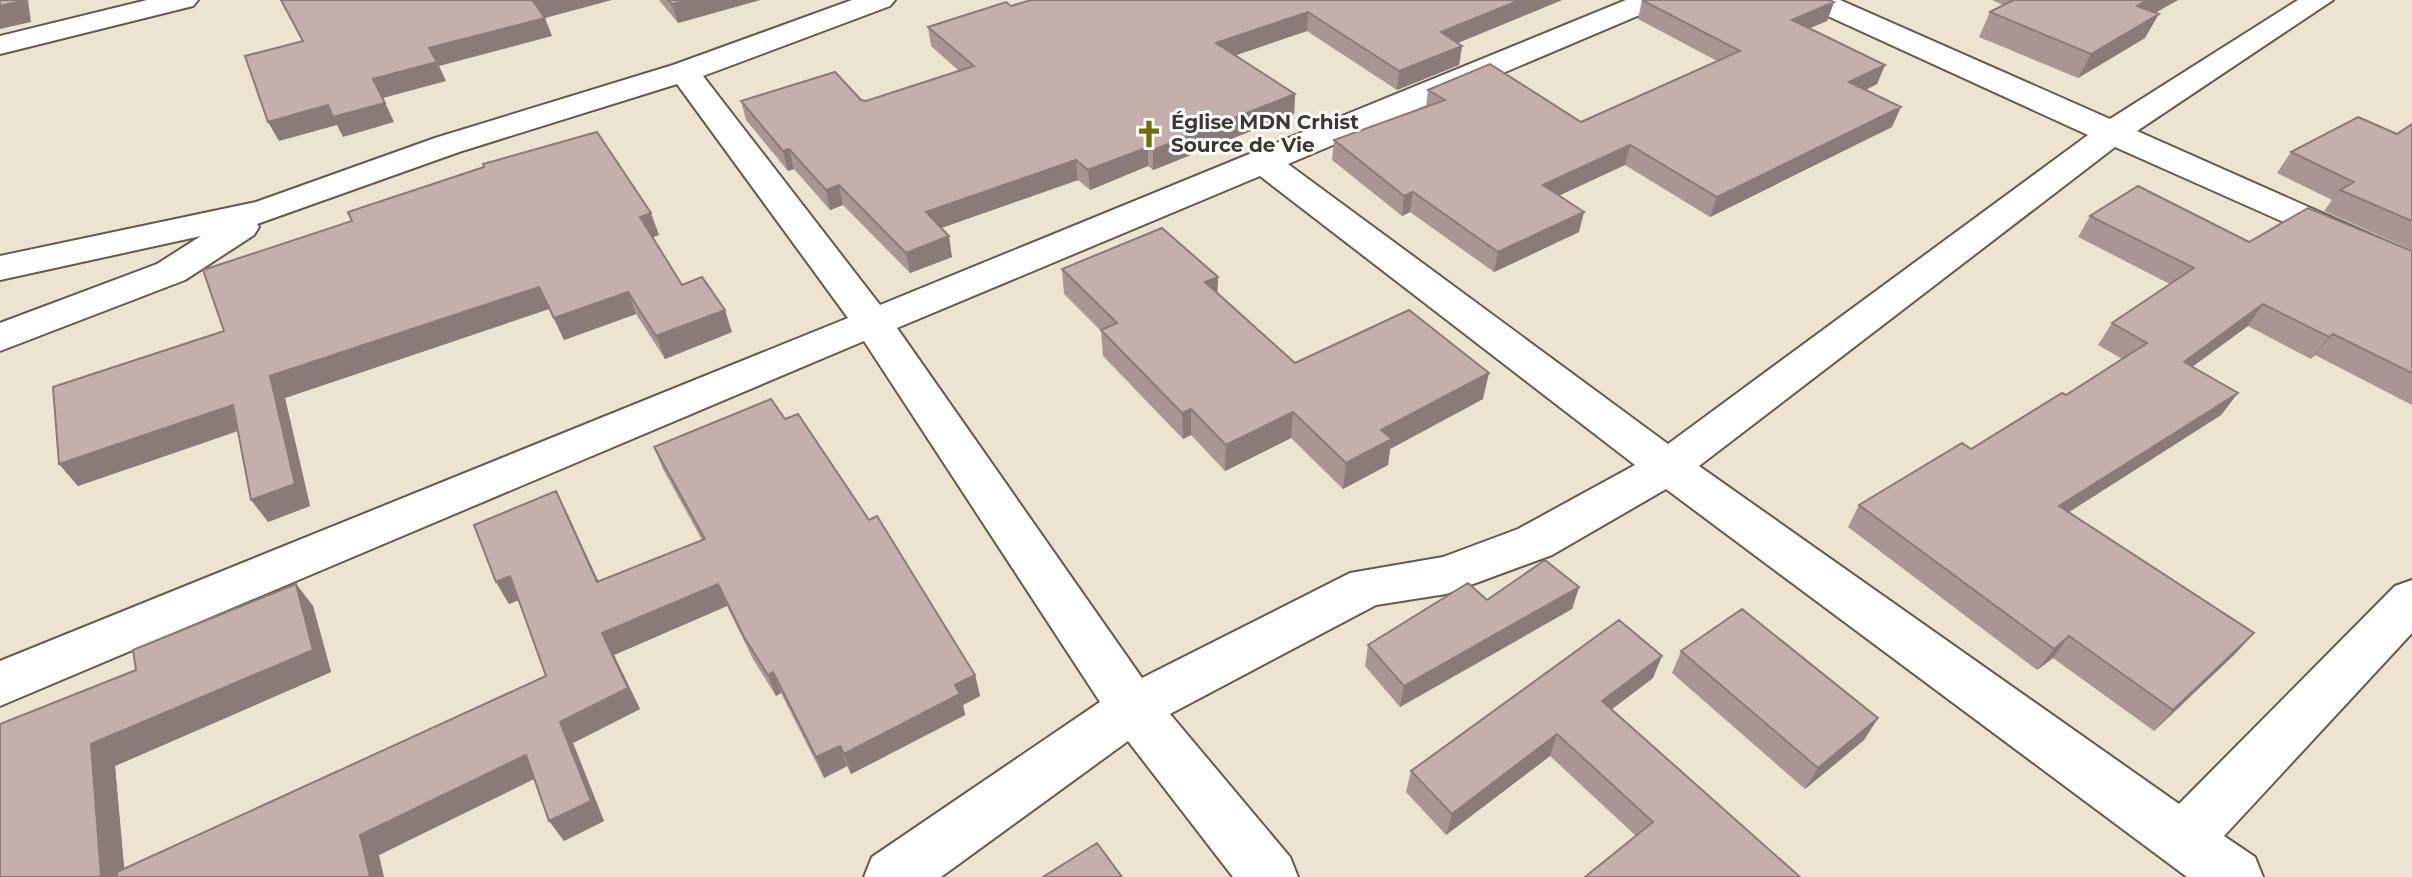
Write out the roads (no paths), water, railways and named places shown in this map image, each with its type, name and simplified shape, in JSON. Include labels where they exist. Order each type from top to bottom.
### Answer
[{"type":"street","points":[[0,45],[183,0]]},
{"type":"street","points":[[0,684],[872,322],[1265,163],[1651,0]]},
{"type":"street","points":[[1816,0],[2412,267]]},
{"type":"street","points":[[893,877],[1133,708],[1367,587],[1446,575],[1535,542],[1668,467],[2112,133],[2318,0]]},
{"type":"street","points":[[0,268],[266,211],[447,145],[684,72],[865,2]]},
{"type":"street","points":[[684,72],[872,322],[1133,708],[1269,877]]},
{"type":"street","points":[[1265,163],[1668,467],[2234,877]]},
{"type":"street","points":[[0,338],[171,272],[266,211]]},
{"type":"street","points":[[2183,840],[2412,600]]},
{"type":"place","name":"Église MDN Crhist Source de Vie","points":[[1149,134]]}]
